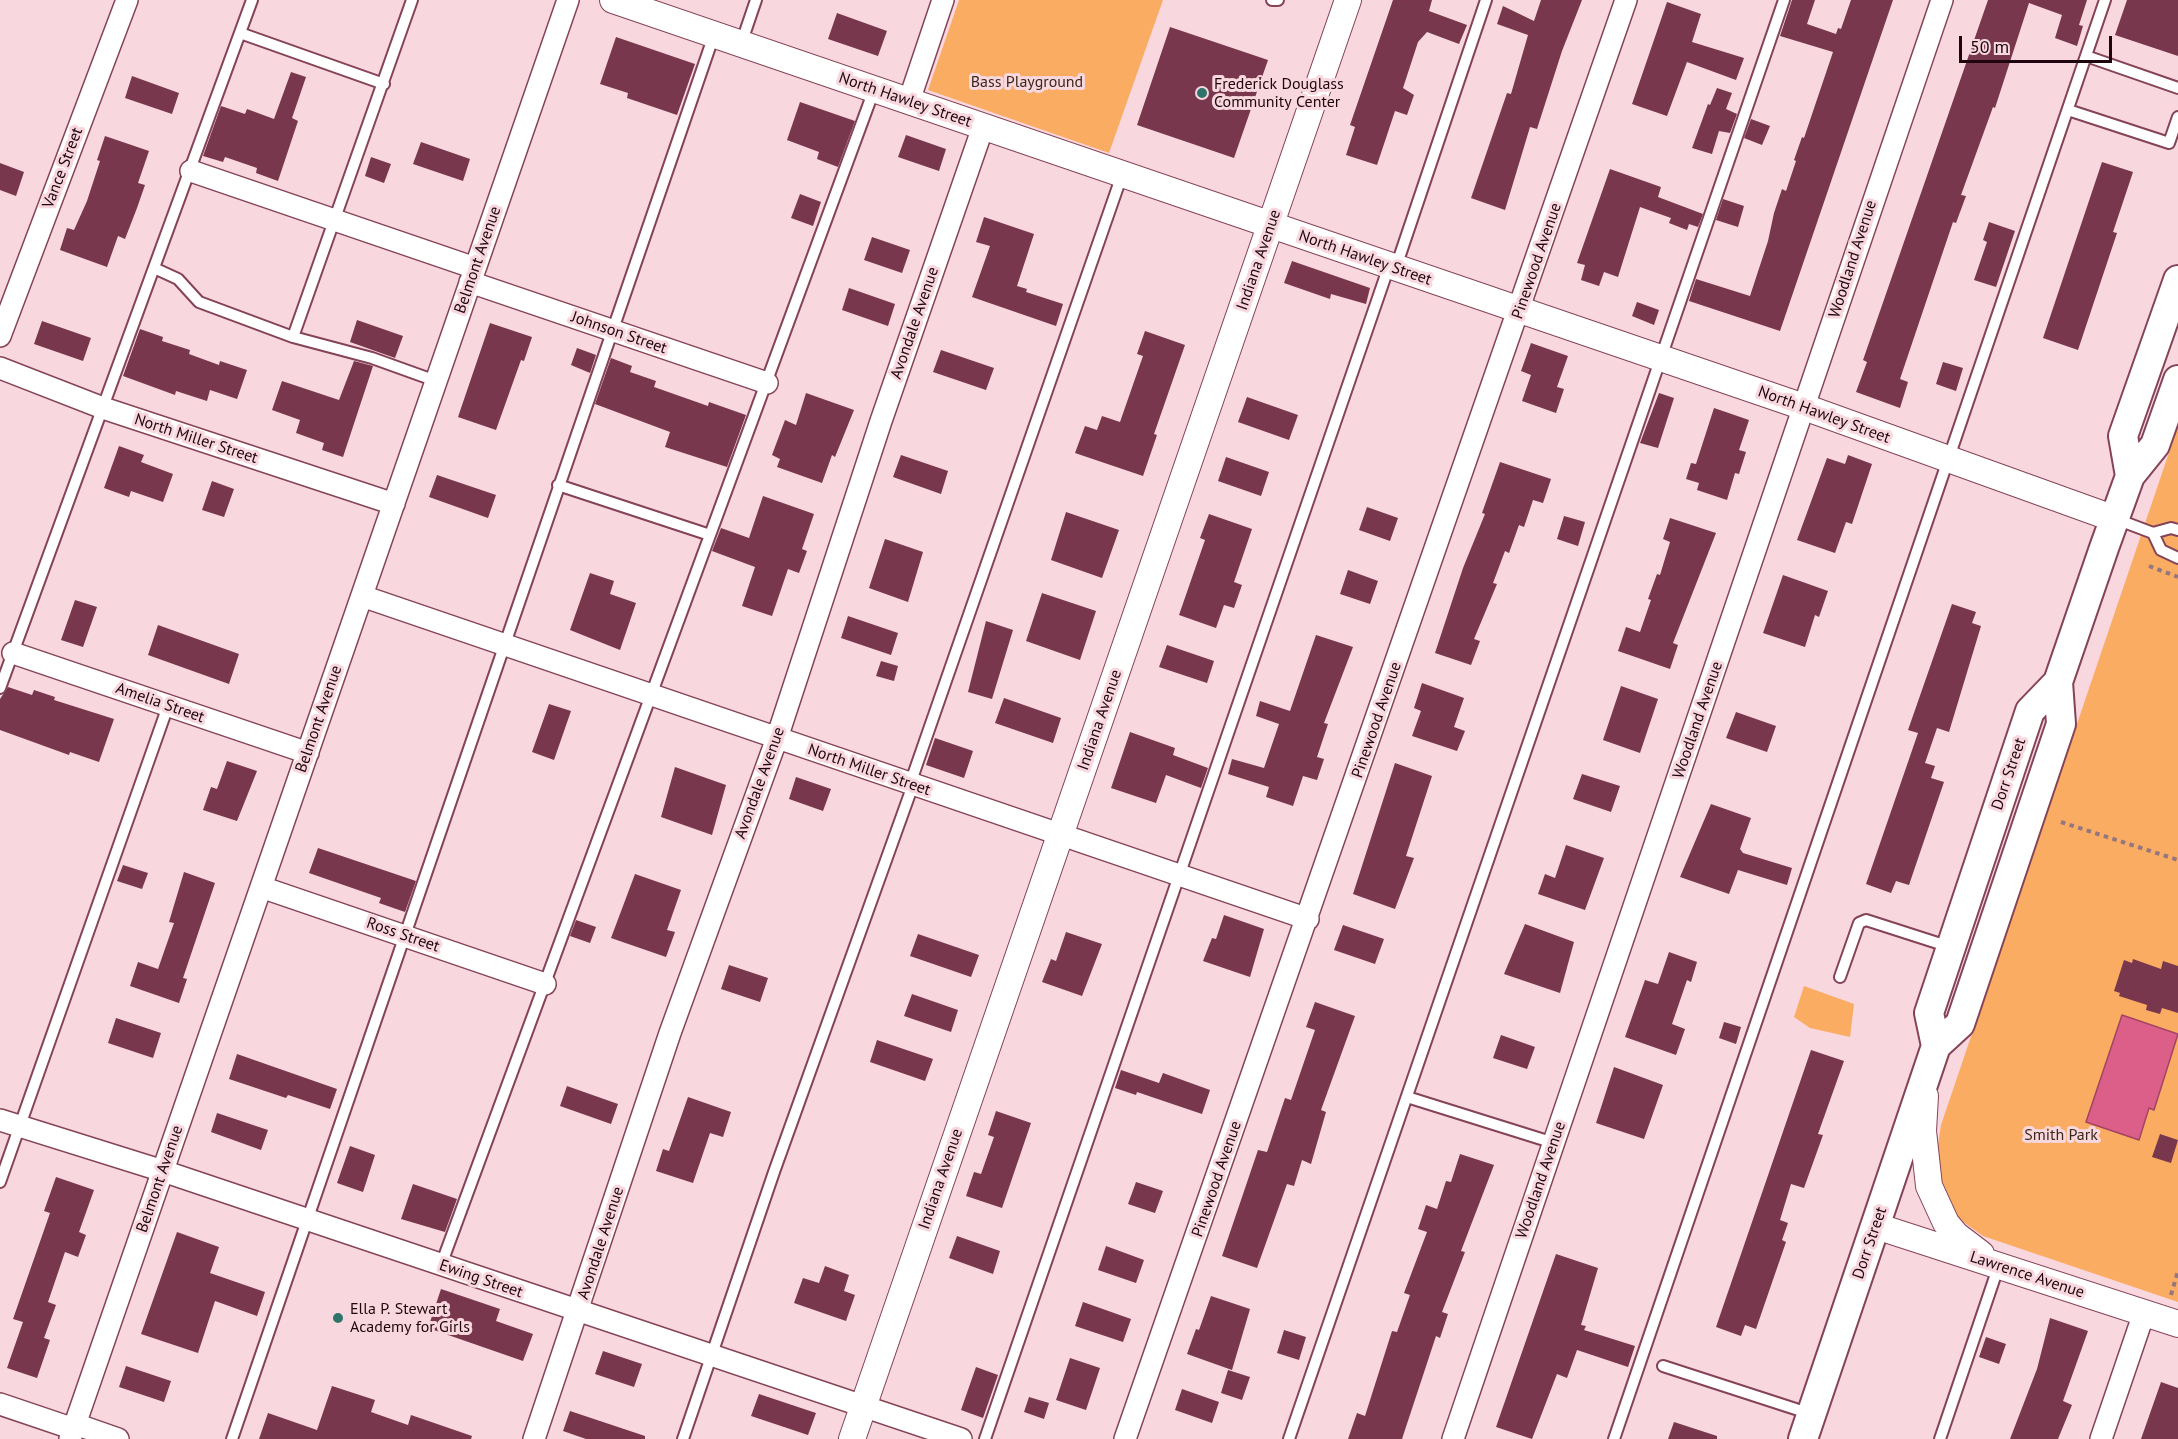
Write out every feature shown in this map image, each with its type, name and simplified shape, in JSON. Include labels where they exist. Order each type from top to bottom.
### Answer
[{"type":"main road","name":"Dorr Street","points":[[2130,476],[2123,436],[2178,280]]},
{"type":"main road","name":"Dorr Street","points":[[1936,1046],[1960,1024],[2061,724],[2058,682],[2130,476],[2155,445],[2178,380]]},
{"type":"main road","name":"Dorr Street","points":[[1807,1427],[1936,1046],[1929,1013],[1950,948],[2030,711],[2058,682]]},
{"type":"street","name":"Vance Street","points":[[0,336],[128,0]]},
{"type":"street","name":"Belmont Avenue","points":[[73,1431],[568,0]]},
{"type":"street","name":"North Hawley Street","points":[[613,0],[1804,407],[2115,519]]},
{"type":"street","points":[[909,101],[943,0]]},
{"type":"street","name":"Indiana Avenue","points":[[852,1439],[1348,0]]},
{"type":"street","name":"Pinewood Avenue","points":[[1125,1439],[1520,311],[1626,0]]},
{"type":"street","name":"Woodland Avenue","points":[[1453,1439],[1942,0]]},
{"type":"street","name":"Avondale Avenue","points":[[534,1439],[579,1312],[670,1033],[777,738],[881,421],[983,127]]},
{"type":"street","name":"Johnson Street","points":[[191,171],[335,220],[615,332],[767,383]]},
{"type":"street","name":"North Miller Street","points":[[0,368],[103,408],[394,504]]},
{"type":"street","name":"North Miller Street","points":[[362,596],[1308,919]]},
{"type":"street","name":"Amelia Street","points":[[13,653],[308,753]]},
{"type":"street","name":"Ross Street","points":[[261,887],[545,984]]},
{"type":"street","points":[[1926,1078],[1923,1151],[1932,1194],[1938,1210],[1956,1235],[1999,1265]]},
{"type":"street","name":"Ewing Street","points":[[9,1123],[163,1171],[305,1221],[961,1439]]},
{"type":"street","name":"Lawrence Avenue","points":[[1876,1226],[2178,1324]]},
{"type":"street","points":[[2102,1439],[2144,1312]]},
{"type":"street","points":[[0,1404],[73,1431],[118,1439]]},
{"type":"lane","points":[[0,688],[252,0]]},
{"type":"lane","points":[[292,337],[384,84],[412,0]]},
{"type":"lane","points":[[741,44],[756,0]]},
{"type":"lane","points":[[1272,0],[1278,0]]},
{"type":"lane","points":[[985,1439],[1486,0]]},
{"type":"lane","points":[[1289,1439],[1784,0]]},
{"type":"lane","points":[[1614,1439],[2105,0]]},
{"type":"lane","points":[[240,33],[384,84]]},
{"type":"lane","points":[[232,1439],[558,485],[615,332],[714,35]]},
{"type":"lane","points":[[2086,56],[2178,88]]},
{"type":"lane","points":[[441,1265],[653,695],[874,90]]},
{"type":"lane","points":[[2068,110],[2169,143],[2178,117]]},
{"type":"lane","points":[[683,1439],[1122,174]]},
{"type":"lane","points":[[154,268],[178,279],[199,302],[292,337],[395,364],[436,381]]},
{"type":"lane","points":[[558,485],[710,535]]},
{"type":"lane","points":[[2115,519],[2153,533],[2171,528],[2178,530]]},
{"type":"lane","points":[[2153,533],[2161,550],[2178,558]]},
{"type":"lane","points":[[0,1182],[9,1123],[168,706]]},
{"type":"lane","points":[[1840,978],[1859,923],[1866,920],[1950,948]]},
{"type":"lane","points":[[1407,1097],[1554,1143]]},
{"type":"lane","points":[[1940,1439],[1999,1265]]},
{"type":"lane","points":[[1664,1366],[1807,1427]]},
{"type":"path","points":[[2149,566],[2178,577]]},
{"type":"path","points":[[2061,822],[2178,860]]},
{"type":"path","points":[[2170,1295],[2178,1271]]},
{"type":"green space","name":"Bass Playground","points":[[959,0],[1163,0],[1109,153],[928,90]]},
{"type":"green space","name":"Smith Park","points":[[2178,426],[2178,1302],[1983,1236],[1962,1221],[1953,1211],[1941,1186],[1936,1158],[1941,1125]]},
{"type":"green space","points":[[1804,986],[1854,1004],[1850,1037],[1810,1028],[1794,1017]]},
{"type":"shaded area","points":[[2122,1015],[2178,1034],[2154,1110],[2149,1108],[2139,1140],[2086,1122]]},
{"type":"building","points":[[1393,0],[1432,0],[1429,11],[1467,25],[1459,44],[1427,32],[1418,42],[1403,88],[1414,95],[1407,115],[1395,111],[1377,165],[1346,155],[1355,127],[1350,125]]},
{"type":"building","points":[[1541,0],[1582,0],[1562,51],[1537,129],[1530,127],[1505,210],[1471,198],[1507,93],[1511,94],[1528,35],[1497,24],[1503,6],[1534,21]]},
{"type":"building","points":[[1792,0],[1815,0],[1807,24],[1836,34],[1838,28],[1841,29],[1851,0],[1893,0],[1780,331],[1689,301],[1696,279],[1750,296],[1782,189],[1786,191],[1796,161],[1794,160],[1802,137],[1804,138],[1833,52],[1780,36]]},
{"type":"building","points":[[1988,0],[2087,0],[2079,25],[2083,26],[2077,46],[2055,38],[2062,15],[2029,3],[1995,108],[1993,107],[1961,195],[1966,196],[1956,223],[1953,222],[1900,379],[1908,382],[1900,408],[1856,392],[1867,362],[1863,360]]},
{"type":"building","points":[[2127,0],[2178,0],[2178,56],[2115,35]]},
{"type":"building","points":[[1667,2],[1701,14],[1692,42],[1744,58],[1736,80],[1687,62],[1667,116],[1632,104]]},
{"type":"building","points":[[837,13],[887,31],[878,56],[828,39]]},
{"type":"building","name":"Frederick Douglass Community Center","points":[[1170,27],[1268,60],[1234,158],[1137,125]]},
{"type":"building","points":[[616,37],[695,64],[677,115],[627,98],[628,93],[600,84]]},
{"type":"building","points":[[291,72],[306,77],[292,118],[298,121],[278,181],[256,173],[257,168],[225,157],[223,162],[203,156],[221,106],[245,114],[247,109],[274,119]]},
{"type":"building","points":[[132,76],[179,93],[172,114],[125,98]]},
{"type":"building","points":[[1717,88],[1732,93],[1726,109],[1737,114],[1730,133],[1719,131],[1712,154],[1692,148],[1708,104],[1710,105]]},
{"type":"building","points":[[800,102],[855,121],[838,167],[817,159],[819,152],[787,140]]},
{"type":"building","points":[[1751,119],[1770,126],[1762,145],[1744,138]]},
{"type":"building","points":[[906,135],[946,149],[939,171],[898,157]]},
{"type":"building","points":[[105,136],[149,151],[138,183],[145,185],[137,208],[125,239],[118,236],[107,267],[60,250],[67,228],[74,230],[87,201],[100,161],[97,160]]},
{"type":"building","points":[[421,142],[470,159],[463,181],[413,164]]},
{"type":"building","points":[[371,157],[391,164],[384,183],[365,176]]},
{"type":"building","points":[[2102,162],[2133,172],[2113,232],[2117,233],[2078,350],[2043,338]]},
{"type":"building","points":[[0,163],[24,172],[16,196],[0,190]]},
{"type":"building","points":[[1610,169],[1661,187],[1658,197],[1703,214],[1698,227],[1689,224],[1687,230],[1669,223],[1671,218],[1640,207],[1618,277],[1604,272],[1599,286],[1581,280],[1585,265],[1577,263]]},
{"type":"building","points":[[800,194],[821,202],[813,226],[791,218]]},
{"type":"building","points":[[1723,199],[1744,206],[1738,227],[1716,220]]},
{"type":"building","points":[[984,217],[1034,234],[1017,286],[1027,289],[1026,292],[1063,304],[1056,326],[972,297],[990,246],[976,242]]},
{"type":"building","points":[[1989,222],[2015,231],[1996,287],[1974,280],[1987,242],[1983,240]]},
{"type":"building","points":[[872,237],[910,250],[902,273],[864,260]]},
{"type":"building","points":[[1292,261],[1370,288],[1366,304],[1331,294],[1330,299],[1284,283]]},
{"type":"building","points":[[849,288],[895,304],[888,326],[842,310]]},
{"type":"building","points":[[1637,302],[1659,310],[1654,325],[1632,316]]},
{"type":"building","points":[[357,320],[403,336],[395,358],[350,342]]},
{"type":"building","points":[[42,321],[91,338],[83,361],[34,344]]},
{"type":"building","points":[[490,323],[532,337],[524,361],[521,360],[496,430],[458,417]]},
{"type":"building","points":[[140,329],[163,337],[162,341],[190,350],[189,354],[219,365],[220,361],[247,370],[237,399],[210,390],[207,401],[176,391],[175,395],[123,376]]},
{"type":"building","points":[[1145,331],[1185,345],[1154,434],[1157,435],[1143,476],[1075,453],[1085,426],[1097,430],[1102,416],[1120,422],[1143,356],[1137,354]]},
{"type":"building","points":[[1531,343],[1568,356],[1557,387],[1564,389],[1556,413],[1522,401],[1531,375],[1521,371]]},
{"type":"building","points":[[577,348],[596,355],[590,373],[571,365]]},
{"type":"building","points":[[941,350],[994,368],[986,390],[933,372]]},
{"type":"building","points":[[611,358],[632,366],[630,372],[656,381],[654,387],[708,406],[709,402],[746,415],[727,467],[665,447],[670,432],[595,404]]},
{"type":"building","points":[[354,361],[373,366],[343,457],[322,450],[324,443],[296,433],[300,420],[272,410],[282,381],[339,400]]},
{"type":"building","points":[[1943,362],[1963,368],[1956,391],[1936,384]]},
{"type":"building","points":[[806,393],[854,410],[835,457],[832,455],[822,483],[777,467],[780,459],[772,455],[785,420],[796,425]]},
{"type":"building","points":[[1659,393],[1674,398],[1658,448],[1640,443]]},
{"type":"building","points":[[1247,397],[1298,415],[1289,440],[1238,422]]},
{"type":"building","points":[[1714,408],[1749,420],[1739,450],[1746,452],[1739,474],[1735,473],[1727,500],[1697,490],[1699,483],[1686,479],[1691,463],[1696,464]]},
{"type":"building","points":[[119,446],[144,455],[141,462],[173,474],[163,502],[131,491],[129,497],[104,488]]},
{"type":"building","points":[[901,455],[948,471],[941,494],[893,477]]},
{"type":"building","points":[[1848,455],[1872,464],[1852,524],[1846,522],[1835,553],[1797,540],[1827,458],[1845,464]]},
{"type":"building","points":[[1226,457],[1269,472],[1261,496],[1218,481]]},
{"type":"building","points":[[1500,462],[1551,479],[1543,503],[1533,500],[1524,527],[1519,525],[1509,553],[1505,551],[1493,583],[1497,584],[1474,639],[1480,641],[1471,665],[1435,653],[1463,568],[1485,514],[1482,513]]},
{"type":"building","points":[[437,475],[496,495],[488,518],[429,497]]},
{"type":"building","points":[[212,481],[234,489],[224,517],[202,510]]},
{"type":"building","points":[[763,496],[814,514],[802,549],[807,551],[799,573],[788,569],[772,616],[742,606],[755,567],[712,551],[721,528],[749,538]]},
{"type":"building","points":[[1367,507],[1398,518],[1390,541],[1359,530]]},
{"type":"building","points":[[1066,512],[1119,530],[1102,578],[1051,560]]},
{"type":"building","points":[[1209,514],[1252,529],[1234,582],[1242,585],[1234,608],[1224,605],[1216,628],[1179,615],[1205,540],[1200,538]]},
{"type":"building","points":[[1564,516],[1585,522],[1578,546],[1557,539]]},
{"type":"building","points":[[1670,518],[1716,533],[1673,643],[1678,645],[1670,669],[1618,651],[1626,627],[1640,632],[1651,600],[1648,599],[1657,574],[1660,575],[1670,542],[1663,539]]},
{"type":"building","points":[[885,539],[923,552],[908,602],[869,588]]},
{"type":"building","points":[[1348,570],[1378,581],[1370,604],[1340,594]]},
{"type":"building","points":[[590,573],[614,581],[610,594],[636,603],[620,650],[570,630]]},
{"type":"building","points":[[1783,575],[1828,591],[1819,617],[1815,615],[1805,647],[1763,633]]},
{"type":"building","points":[[1042,593],[1096,611],[1080,660],[1026,641]]},
{"type":"building","points":[[75,600],[97,607],[83,647],[61,640]]},
{"type":"building","points":[[1952,604],[1976,612],[1972,623],[1981,626],[1949,732],[1937,728],[1925,763],[1935,766],[1931,778],[1944,782],[1909,885],[1896,881],[1891,893],[1866,884],[1918,733],[1908,730]]},
{"type":"building","points":[[848,616],[898,633],[891,655],[841,638]]},
{"type":"building","points":[[986,621],[1013,630],[992,699],[968,692]]},
{"type":"building","points":[[158,625],[239,654],[229,684],[148,655]]},
{"type":"building","points":[[1316,635],[1353,647],[1324,723],[1328,724],[1317,757],[1324,759],[1317,780],[1303,776],[1293,806],[1266,797],[1269,787],[1228,774],[1232,759],[1264,768],[1279,724],[1256,716],[1260,701],[1290,711]]},
{"type":"building","points":[[1167,645],[1214,661],[1207,683],[1159,667]]},
{"type":"building","points":[[881,661],[898,666],[894,681],[876,676]]},
{"type":"building","points":[[1422,683],[1464,698],[1454,727],[1465,731],[1457,751],[1412,736],[1421,711],[1414,708]]},
{"type":"building","points":[[1621,686],[1658,699],[1640,753],[1603,740]]},
{"type":"building","points":[[8,687],[32,695],[34,690],[55,697],[54,700],[114,719],[99,762],[70,752],[69,755],[0,730],[0,699]]},
{"type":"building","points":[[1004,698],[1061,718],[1053,743],[995,723]]},
{"type":"building","points":[[549,704],[571,711],[554,760],[532,752]]},
{"type":"building","points":[[1736,712],[1776,726],[1767,752],[1726,738]]},
{"type":"building","points":[[1130,732],[1175,748],[1173,755],[1208,768],[1201,788],[1166,775],[1156,803],[1111,788]]},
{"type":"building","points":[[935,738],[973,751],[964,778],[926,765]]},
{"type":"building","points":[[227,761],[257,771],[237,821],[203,810],[211,787],[217,789]]},
{"type":"building","points":[[1395,763],[1432,776],[1406,856],[1414,858],[1395,909],[1353,894]]},
{"type":"building","points":[[675,767],[726,785],[712,835],[661,817]]},
{"type":"building","points":[[1582,774],[1620,786],[1611,812],[1573,799]]},
{"type":"building","points":[[796,777],[831,789],[823,811],[789,799]]},
{"type":"building","points":[[1711,804],[1751,818],[1740,849],[1743,853],[1792,868],[1787,885],[1738,870],[1729,894],[1680,877]]},
{"type":"building","points":[[1566,845],[1604,858],[1585,910],[1538,894],[1545,874],[1555,878]]},
{"type":"building","points":[[318,848],[416,881],[405,912],[379,903],[381,898],[309,873]]},
{"type":"building","points":[[123,865],[148,873],[142,889],[117,881]]},
{"type":"building","points":[[184,872],[215,883],[183,978],[187,979],[179,1003],[130,986],[138,962],[158,969],[174,923],[169,922]]},
{"type":"building","points":[[635,874],[681,890],[667,930],[675,932],[666,957],[611,938]]},
{"type":"building","points":[[1224,915],[1264,929],[1250,977],[1203,961],[1212,938],[1216,939]]},
{"type":"building","points":[[576,920],[596,927],[590,943],[570,936]]},
{"type":"building","points":[[1525,924],[1574,942],[1560,993],[1504,974]]},
{"type":"building","points":[[1343,925],[1384,939],[1375,964],[1334,950]]},
{"type":"building","points":[[1066,932],[1102,944],[1082,996],[1042,982],[1051,959],[1056,961]]},
{"type":"building","points":[[918,934],[979,955],[971,977],[910,956]]},
{"type":"building","points":[[1669,952],[1697,962],[1691,982],[1687,980],[1672,1024],[1685,1029],[1676,1055],[1625,1037],[1645,980],[1658,984]]},
{"type":"building","points":[[2133,959],[2161,969],[2163,961],[2178,966],[2178,1013],[2162,1008],[2160,1014],[2146,1010],[2147,1005],[2119,996],[2120,993],[2114,991],[2124,960],[2132,963]]},
{"type":"building","points":[[729,965],[768,978],[760,1002],[721,989]]},
{"type":"building","points":[[912,994],[958,1010],[951,1032],[904,1016]]},
{"type":"building","points":[[1315,1002],[1355,1016],[1321,1110],[1326,1112],[1311,1164],[1302,1160],[1294,1186],[1287,1184],[1257,1268],[1222,1256],[1258,1150],[1267,1152],[1285,1098],[1291,1100],[1315,1030],[1306,1027]]},
{"type":"building","points":[[116,1018],[161,1033],[153,1058],[108,1043]]},
{"type":"building","points":[[1724,1022],[1741,1027],[1736,1044],[1719,1038]]},
{"type":"building","points":[[1501,1035],[1535,1047],[1527,1069],[1493,1058]]},
{"type":"building","points":[[877,1040],[933,1059],[925,1081],[870,1062]]},
{"type":"building","points":[[1811,1050],[1844,1061],[1818,1134],[1823,1135],[1804,1188],[1791,1184],[1780,1220],[1788,1223],[1782,1240],[1786,1242],[1756,1329],[1745,1325],[1741,1336],[1716,1327]]},
{"type":"building","points":[[237,1054],[337,1089],[330,1109],[288,1095],[286,1098],[229,1079]]},
{"type":"building","points":[[1614,1067],[1663,1085],[1644,1139],[1596,1123]]},
{"type":"building","points":[[1121,1070],[1159,1083],[1163,1073],[1210,1090],[1202,1114],[1137,1092],[1136,1095],[1115,1088]]},
{"type":"building","points":[[567,1086],[618,1104],[611,1124],[560,1106]]},
{"type":"building","points":[[688,1097],[731,1112],[723,1137],[710,1133],[693,1183],[656,1171],[663,1149],[669,1151]]},
{"type":"building","points":[[996,1111],[1031,1123],[1002,1208],[966,1196],[974,1172],[981,1174],[994,1137],[988,1135]]},
{"type":"building","points":[[217,1113],[268,1130],[261,1150],[211,1132]]},
{"type":"building","points":[[2160,1134],[2178,1140],[2171,1163],[2152,1157]]},
{"type":"building","points":[[350,1146],[375,1155],[363,1192],[337,1183]]},
{"type":"building","points":[[1460,1154],[1494,1165],[1461,1251],[1465,1252],[1442,1312],[1448,1314],[1440,1338],[1436,1336],[1402,1439],[1348,1439],[1357,1413],[1365,1416],[1392,1331],[1397,1332],[1410,1295],[1404,1293],[1427,1232],[1418,1229],[1426,1205],[1437,1209],[1446,1181],[1451,1182]]},
{"type":"building","points":[[56,1177],[94,1190],[79,1232],[86,1235],[78,1257],[65,1252],[48,1302],[56,1305],[44,1338],[50,1340],[37,1378],[7,1368],[23,1322],[13,1319],[50,1213],[44,1211]]},
{"type":"building","points":[[1136,1182],[1163,1191],[1155,1213],[1128,1204]]},
{"type":"building","points":[[413,1184],[457,1199],[445,1232],[401,1219]]},
{"type":"building","points":[[177,1232],[219,1247],[210,1273],[265,1292],[257,1316],[215,1301],[198,1353],[141,1334]]},
{"type":"building","points":[[957,1236],[1000,1251],[993,1274],[949,1258]]},
{"type":"building","points":[[1106,1246],[1144,1260],[1136,1283],[1098,1270]]},
{"type":"building","points":[[1556,1254],[1598,1268],[1581,1325],[1586,1326],[1584,1330],[1635,1346],[1628,1367],[1577,1350],[1567,1378],[1557,1374],[1532,1439],[1496,1427]]},
{"type":"building","points":[[825,1266],[849,1275],[844,1291],[855,1295],[846,1321],[794,1303],[803,1278],[819,1283]]},
{"type":"building","points":[[441,1289],[500,1309],[496,1321],[533,1334],[523,1361],[428,1328]]},
{"type":"building","points":[[1211,1296],[1250,1309],[1232,1370],[1187,1354],[1196,1329],[1199,1330]]},
{"type":"building","points":[[1083,1302],[1131,1319],[1123,1342],[1075,1326]]},
{"type":"building","points":[[2050,1318],[2088,1331],[2063,1401],[2072,1405],[2058,1439],[2010,1439],[2037,1369]]},
{"type":"building","points":[[1284,1330],[1306,1337],[1299,1360],[1277,1353]]},
{"type":"building","points":[[1986,1337],[2006,1344],[1999,1364],[1979,1357]]},
{"type":"building","points":[[603,1351],[642,1364],[634,1387],[595,1374]]},
{"type":"building","points":[[1070,1358],[1100,1368],[1086,1410],[1056,1400]]},
{"type":"building","points":[[126,1366],[171,1381],[164,1402],[119,1387]]},
{"type":"building","points":[[976,1367],[998,1375],[983,1418],[961,1410]]},
{"type":"building","points":[[1228,1370],[1250,1377],[1242,1400],[1221,1393]]},
{"type":"building","points":[[2161,1382],[2178,1388],[2178,1439],[2141,1439]]},
{"type":"building","points":[[332,1386],[375,1400],[371,1412],[408,1425],[411,1415],[472,1436],[471,1439],[259,1439],[268,1413],[317,1430]]},
{"type":"building","points":[[1182,1389],[1219,1402],[1212,1423],[1175,1410]]},
{"type":"building","points":[[759,1394],[816,1413],[808,1435],[751,1416]]},
{"type":"building","points":[[1029,1397],[1049,1403],[1044,1419],[1024,1412]]},
{"type":"building","points":[[570,1411],[645,1436],[645,1439],[586,1439],[563,1431]]},
{"type":"building","points":[[1674,1422],[1717,1436],[1717,1439],[1668,1439]]},
{"type":"place","name":"Frederick Douglass Community Center","points":[[1202,93]]},
{"type":"place","name":"Ella P. Stewart Academy for Girls","points":[[338,1318]]}]
